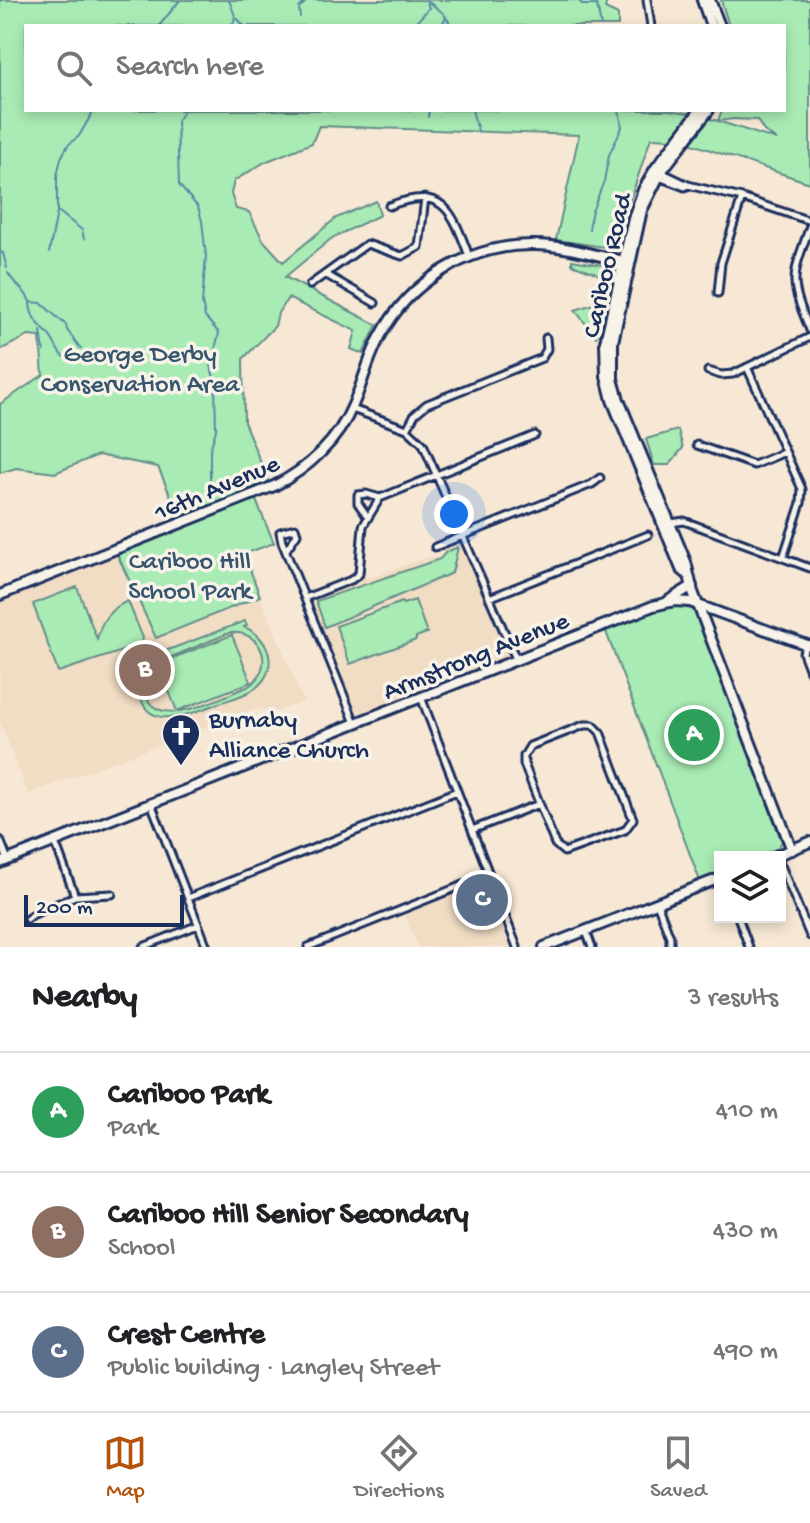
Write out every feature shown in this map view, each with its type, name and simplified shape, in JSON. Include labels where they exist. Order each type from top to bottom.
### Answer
[{"type":"street","points":[[647,0],[651,24]]},
{"type":"street","points":[[702,0],[710,24]]},
{"type":"street","points":[[710,0],[719,24]]},
{"type":"street","name":"Cariboo Road","points":[[688,575],[681,569],[608,387],[605,342],[645,200],[656,173],[699,112]]},
{"type":"street","name":"Cariboo Road","points":[[656,173],[707,112]]},
{"type":"street","points":[[656,173],[685,187],[688,185],[742,198],[810,224],[793,283],[810,330]]},
{"type":"street","points":[[310,285],[367,244],[402,256],[419,247],[425,198]]},
{"type":"street","points":[[389,206],[408,199],[425,198],[440,203],[450,211],[457,223],[469,256]]},
{"type":"street","points":[[718,293],[721,263],[742,198]]},
{"type":"street","name":"16th Avenue","points":[[0,595],[283,481],[304,468],[327,446],[352,409],[375,346],[397,311],[428,280],[469,256],[501,247],[534,245],[627,262]]},
{"type":"street","name":"Cariboo Road","points":[[627,262],[614,335],[613,379],[688,569],[698,604],[792,850]]},
{"type":"street","points":[[325,274],[375,303]]},
{"type":"street","points":[[708,371],[726,375],[810,337]]},
{"type":"street","points":[[407,429],[415,414],[427,404],[542,358],[547,349],[546,338]]},
{"type":"street","points":[[747,367],[802,494],[783,558]]},
{"type":"street","points":[[352,409],[407,429],[423,444],[516,659]]},
{"type":"street","points":[[305,598],[359,574],[361,536],[367,516],[380,498],[535,435]]},
{"type":"street","points":[[697,445],[754,465],[785,452]]},
{"type":"street","points":[[435,547],[592,484],[600,478]]},
{"type":"street","points":[[367,516],[358,503],[358,495],[380,498]]},
{"type":"street","points":[[670,523],[684,521],[810,568]]},
{"type":"street","points":[[489,598],[648,535]]},
{"type":"street","points":[[286,550],[355,723]]},
{"type":"street","points":[[666,602],[692,586]]},
{"type":"street","name":"Armstrong Avenue","points":[[4,861],[666,602],[698,604],[808,645]]},
{"type":"street","points":[[808,645],[803,653],[810,671]]},
{"type":"street","points":[[421,697],[517,947]]},
{"type":"street","points":[[584,725],[597,728],[632,814],[629,828],[564,852],[555,844],[539,804],[524,764],[526,750],[584,725]]},
{"type":"street","points":[[188,898],[457,791]]},
{"type":"street","points":[[151,803],[207,947]]},
{"type":"street","points":[[472,830],[539,804]]},
{"type":"street","points":[[0,840],[4,861]]},
{"type":"street","points":[[55,842],[75,896]]},
{"type":"street","points":[[786,852],[810,842]]},
{"type":"street","points":[[308,947],[488,875]]},
{"type":"street","points":[[786,878],[810,936]]},
{"type":"street","points":[[544,947],[714,880]]},
{"type":"street","points":[[27,919],[75,896],[112,894]]},
{"type":"street","points":[[657,903],[670,937],[670,947]]},
{"type":"street","points":[[740,923],[749,947]]},
{"type":"street","points":[[143,947],[198,925]]},
{"type":"street","points":[[586,931],[592,947]]},
{"type":"shaded area","points":[[460,543],[510,653],[509,657],[357,715],[312,600],[362,576],[371,578],[430,556],[438,557],[447,547]]},
{"type":"shaded area","points":[[117,554],[156,638],[260,596],[304,702],[277,711],[256,708],[28,794],[0,722],[0,599]]},
{"type":"shaded area","points":[[482,882],[487,883],[511,947],[418,947],[404,912]]},
{"type":"green space","name":"George Derby Conservation Area","points":[[0,0],[607,0],[605,9],[618,15],[618,24],[24,24],[24,112],[694,114],[674,139],[651,138],[628,206],[618,249],[556,240],[579,135],[319,126],[312,143],[265,162],[234,181],[231,194],[236,209],[249,212],[263,240],[283,262],[336,218],[376,201],[380,215],[332,238],[285,277],[377,325],[363,354],[351,349],[356,331],[288,298],[278,313],[275,326],[243,359],[244,422],[269,483],[180,518],[158,467],[98,455],[55,473],[16,468],[0,473],[0,404],[43,375],[40,337],[28,336],[0,350]]},
{"type":"green space","points":[[721,0],[810,0],[810,183],[689,143],[707,118],[718,121],[721,112],[786,112],[786,24],[728,24]],"holes":[[[757,120],[764,131],[777,140],[718,121]]]},
{"type":"green space","points":[[572,260],[608,266],[612,272],[600,332],[596,337],[575,310],[594,304],[603,278],[572,264]]},
{"type":"green space","points":[[678,430],[683,448],[669,465],[654,465],[646,439]]},
{"type":"green space","name":"Cariboo Hill School Park","points":[[255,498],[274,543],[244,554],[260,596],[156,638],[117,554]]},
{"type":"green space","points":[[458,547],[452,573],[325,627],[316,601],[440,559],[446,552]]},
{"type":"green space","points":[[77,587],[97,639],[107,616],[128,601],[143,638],[141,645],[58,672],[33,604]]},
{"type":"green space","points":[[415,600],[427,633],[350,664],[336,626]]},
{"type":"green space","points":[[679,606],[695,610],[782,842],[774,851],[714,851],[714,875],[700,881],[605,629],[652,611]]},
{"type":"green space","points":[[245,621],[247,625],[244,627],[265,644],[270,661],[265,678],[249,692],[196,712],[171,717],[150,712],[143,703],[139,688],[144,668],[160,653]],"holes":[[[229,633],[251,637],[262,652],[261,671],[256,680],[247,687],[191,709],[162,711],[152,705],[144,685],[154,664]]]},
{"type":"green space","points":[[232,635],[251,682],[177,711],[158,664]]},
{"type":"waterway","points":[[161,24],[180,0]]},
{"type":"waterway","points":[[229,0],[235,16],[231,24]]},
{"type":"waterway","points":[[300,17],[299,8],[308,0]]},
{"type":"waterway","points":[[426,0],[443,13],[451,24]]},
{"type":"waterway","points":[[578,0],[583,5],[597,5],[601,24]]},
{"type":"waterway","points":[[415,24],[429,8],[427,2]]},
{"type":"waterway","points":[[442,24],[446,17]]},
{"type":"waterway","points":[[237,18],[242,24]]},
{"type":"waterway","points":[[49,253],[57,212],[57,176],[61,158],[93,112]]},
{"type":"waterway","points":[[183,112],[177,121],[179,185],[198,207],[202,221],[206,256],[202,303],[205,317],[219,333],[211,365],[215,384],[216,430],[210,450],[210,485]]},
{"type":"waterway","points":[[428,117],[429,112]]},
{"type":"waterway","points":[[473,112],[478,131]]},
{"type":"waterway","points":[[589,230],[609,155],[622,127],[619,112]]},
{"type":"waterway","points":[[59,212],[82,230],[84,239]]},
{"type":"waterway","points":[[0,252],[7,268]]},
{"type":"waterway","points":[[8,273],[30,302],[41,303],[66,325],[81,349]]},
{"type":"waterway","points":[[30,303],[34,317],[64,357]]},
{"type":"waterway","points":[[41,331],[44,351]]},
{"type":"place","name":"Cariboo Hill Senior Secondary","points":[[145,670]]},
{"type":"place","name":"Cariboo Park","points":[[694,735]]},
{"type":"place","name":"Burnaby Alliance Church","points":[[181,767]]},
{"type":"place","name":"Crest Centre","points":[[482,900]]}]
